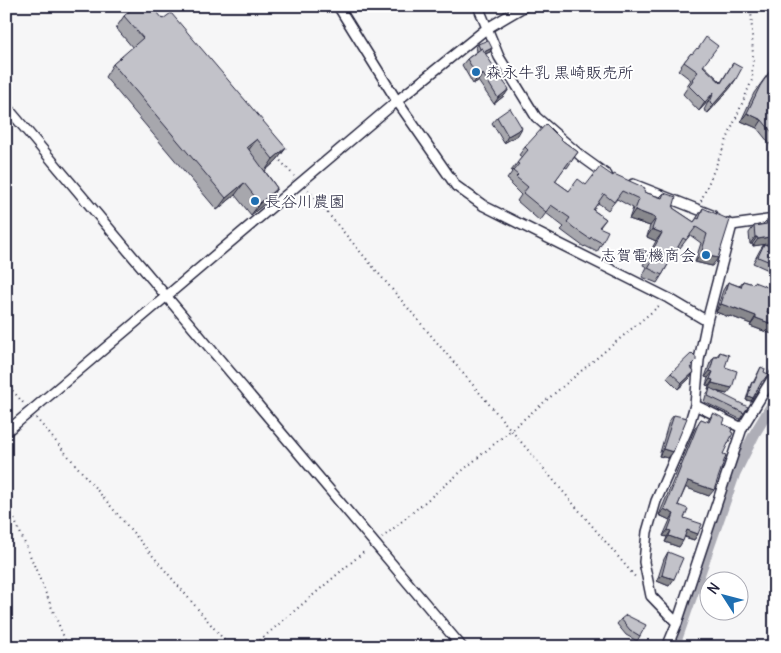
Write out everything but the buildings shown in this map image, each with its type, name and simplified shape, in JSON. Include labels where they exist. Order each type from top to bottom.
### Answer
[{"type":"street","points":[[338,6],[397,101],[456,186],[484,206],[668,298],[707,320]]},
{"type":"street","points":[[478,6],[499,57],[536,117],[582,157],[612,177],[698,209],[732,225],[775,218]]},
{"type":"street","points":[[6,432],[397,101],[486,29],[525,6]]},
{"type":"street","points":[[6,106],[462,647]]},
{"type":"street","points":[[677,623],[651,596],[644,562],[647,532],[656,500],[688,428],[695,405],[699,360],[707,320],[732,225]]},
{"type":"street","points":[[667,647],[677,623],[742,428],[775,374]]},
{"type":"street","points":[[695,405],[742,428]]},
{"type":"path","points":[[698,209],[752,80],[752,6]]},
{"type":"path","points":[[272,150],[291,173],[302,182],[640,583]]},
{"type":"path","points":[[252,647],[668,298]]},
{"type":"path","points":[[6,383],[230,647]]},
{"type":"path","points":[[6,501],[68,647]]},
{"type":"waterway","points":[[674,647],[735,473],[755,433],[775,400]]},
{"type":"place","name":"森永牛乳 黒崎販売所","points":[[476,72]]},
{"type":"place","name":"長谷川農園","points":[[255,201]]},
{"type":"place","name":"志賀電機商会","points":[[706,255]]}]
